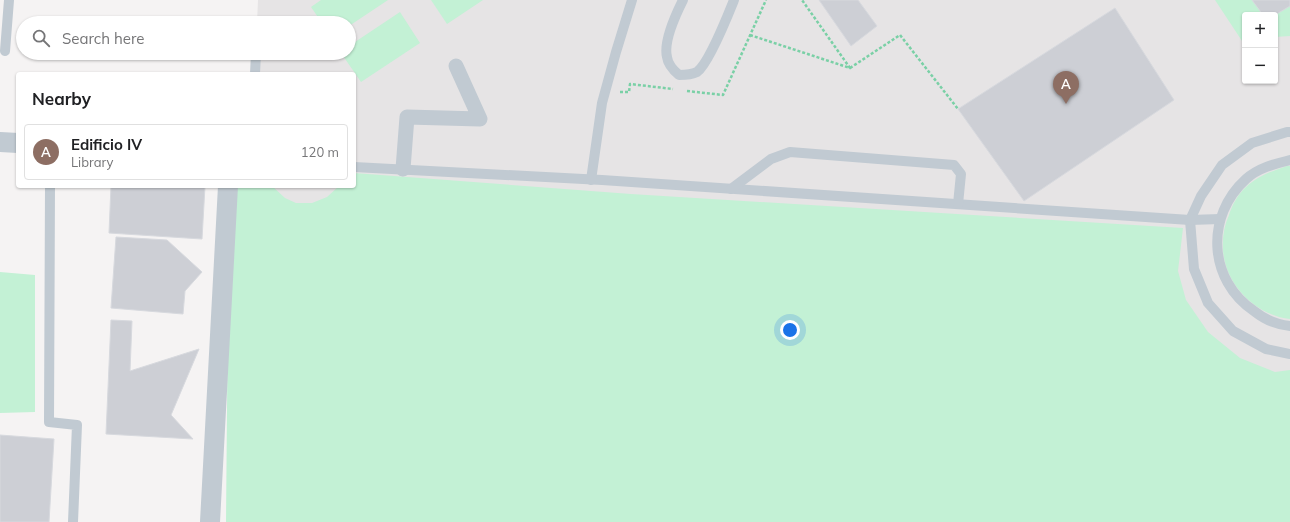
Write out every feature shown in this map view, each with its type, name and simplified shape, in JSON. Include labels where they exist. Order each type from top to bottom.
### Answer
[{"type":"street","points":[[403,169],[407,117],[480,119],[456,66]]},
{"type":"street","points":[[0,142],[16,143]]},
{"type":"street","points":[[210,522],[228,188]]},
{"type":"lane","points":[[5,51],[9,0]]},
{"type":"lane","points":[[591,180],[602,102],[632,0]]},
{"type":"lane","points":[[683,0],[666,46],[667,58],[671,68],[679,75],[688,75],[697,72],[705,62],[734,0]]},
{"type":"lane","points":[[255,72],[256,60]]},
{"type":"lane","points":[[1290,132],[1252,143],[1222,165],[1201,196],[1190,220],[1194,269],[1208,303],[1233,331],[1266,349],[1290,354]]},
{"type":"lane","points":[[732,189],[771,160],[790,152],[954,164],[961,174],[958,204]]},
{"type":"lane","points":[[1290,160],[1267,166],[1246,178],[1230,197],[1220,219],[1217,242],[1220,265],[1229,287],[1244,305],[1264,318],[1290,326]]},
{"type":"lane","points":[[356,167],[591,180],[1190,220],[1220,219]]},
{"type":"lane","points":[[50,188],[49,422],[78,425],[73,522]]},
{"type":"path","points":[[802,0],[850,68]]},
{"type":"path","points":[[750,35],[850,68]]},
{"type":"path","points":[[850,68],[900,35],[958,109]]},
{"type":"shaded area","points":[[258,0],[1290,0],[1290,522],[232,522],[248,188],[356,188],[356,72],[254,72],[255,60],[356,60],[356,16],[257,16]]},
{"type":"green space","points":[[321,0],[388,0],[356,21],[356,16],[317,16],[311,7]]},
{"type":"green space","points":[[431,0],[483,0],[447,24]]},
{"type":"green space","points":[[1215,0],[1290,0],[1290,36],[1278,37],[1278,12],[1242,12],[1242,41]]},
{"type":"green space","points":[[400,12],[420,43],[361,82],[356,75],[356,72],[354,72],[346,60],[356,60],[356,41]]},
{"type":"green space","points":[[1290,166],[1290,319],[1266,312],[1245,297],[1230,276],[1225,264],[1223,251],[1226,223],[1230,211],[1240,193],[1260,177]]},
{"type":"green space","points":[[356,173],[631,194],[1183,228],[1178,271],[1186,300],[1208,332],[1240,358],[1275,372],[1290,370],[1290,522],[226,522],[229,188],[274,188],[285,198],[296,203],[312,203],[327,197],[337,188],[356,188]]},
{"type":"green space","points":[[0,272],[35,275],[35,412],[0,413]]},
{"type":"building","points":[[819,0],[858,0],[877,26],[851,46]]},
{"type":"building","points":[[1252,0],[1290,0],[1290,6],[1278,13],[1261,12]]},
{"type":"building","points":[[1115,8],[1174,100],[1024,201],[958,109]]},
{"type":"building","points":[[111,188],[205,188],[202,239],[109,233]]},
{"type":"building","points":[[116,237],[167,240],[202,272],[185,291],[183,314],[111,308]]},
{"type":"building","points":[[111,320],[132,321],[130,371],[199,349],[171,415],[193,439],[106,434]]},
{"type":"building","points":[[0,435],[54,439],[49,522],[0,522]]},
{"type":"place","name":"Edificio IV","points":[[1066,104]]}]
